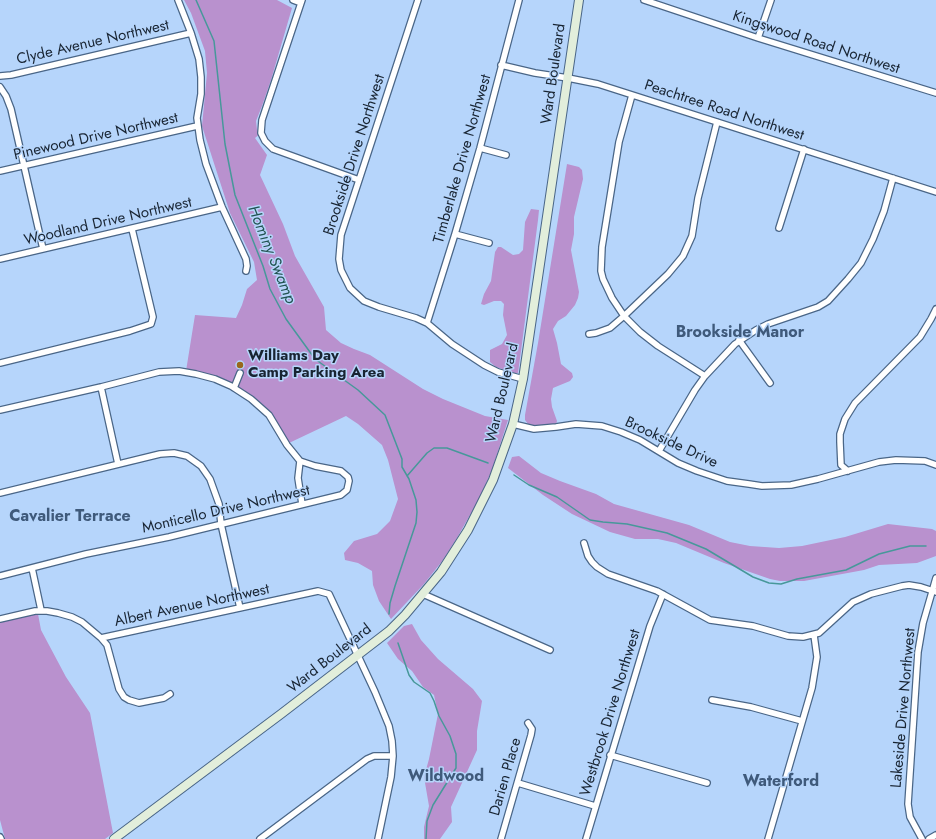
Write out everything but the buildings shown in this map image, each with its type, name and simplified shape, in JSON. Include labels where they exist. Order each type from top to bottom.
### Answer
[{"type":"main road","name":"Ward Boulevard","points":[[114,839],[389,631],[441,572],[479,510],[493,480],[513,424],[523,380],[579,0]]},
{"type":"street","points":[[178,0],[199,59],[201,94],[196,115],[197,126],[206,164],[222,208],[246,259],[246,271]]},
{"type":"street","points":[[293,0],[302,1],[262,120],[261,133],[265,141],[273,149],[359,180]]},
{"type":"street","name":"Brookside Drive Northwest","points":[[418,0],[341,235],[339,248],[341,270],[355,293],[364,301],[379,308],[416,318],[426,323],[452,344],[484,365],[498,372],[523,380]]},
{"type":"street","name":"Timberlake Drive Northwest","points":[[426,323],[455,234],[480,148],[519,0]]},
{"type":"street","name":"Kingswood Road Northwest","points":[[644,0],[758,38],[936,93]]},
{"type":"street","points":[[758,38],[771,0]]},
{"type":"street","name":"Clyde Avenue Northwest","points":[[0,76],[11,75],[191,33]]},
{"type":"street","name":"Peachtree Road Northwest","points":[[501,65],[534,73],[598,84],[936,192]]},
{"type":"street","points":[[0,87],[6,96],[11,110],[43,249]]},
{"type":"street","points":[[632,95],[619,142],[601,256],[601,271],[603,279],[612,298],[624,316],[640,332],[658,346],[705,376]]},
{"type":"street","points":[[589,334],[610,328],[680,262],[693,231],[698,198],[717,122]]},
{"type":"street","name":"Pinewood Drive Northwest","points":[[0,171],[197,126]]},
{"type":"street","points":[[480,148],[506,155]]},
{"type":"street","points":[[779,228],[804,149]]},
{"type":"street","points":[[659,450],[705,376],[728,350],[740,340],[768,324],[809,311],[828,301],[848,279],[861,262],[874,239],[884,211],[893,178]]},
{"type":"street","name":"Woodland Drive Northwest","points":[[0,259],[222,208]]},
{"type":"street","points":[[0,363],[130,331],[151,324],[153,317],[132,229]]},
{"type":"street","points":[[455,234],[489,243]]},
{"type":"street","points":[[848,471],[841,464],[840,434],[844,419],[855,403],[920,337],[936,309]]},
{"type":"street","points":[[740,340],[770,382]]},
{"type":"street","points":[[0,410],[159,372],[172,371],[196,374],[214,379],[234,388],[251,399],[268,416],[287,445],[300,461],[299,487],[302,504]]},
{"type":"street","points":[[234,388],[240,373]]},
{"type":"street","points":[[101,387],[118,464]]},
{"type":"street","name":"Brookside Drive","points":[[513,424],[534,429],[576,424],[602,426],[630,435],[659,450],[678,463],[697,471],[717,478],[762,486],[791,485],[879,462],[896,460],[925,462],[936,465]]},
{"type":"street","points":[[0,493],[118,464],[170,453],[181,454],[191,458],[201,466],[210,479],[218,504],[221,524],[240,608]]},
{"type":"street","name":"Monticello Drive Northwest","points":[[0,576],[86,554],[221,524],[341,495],[346,492],[348,487],[348,477],[344,473],[300,461]]},
{"type":"street","points":[[584,543],[588,556],[603,572],[663,594],[700,616],[710,620],[753,626],[788,636],[803,638],[814,635],[822,630],[853,602],[861,598],[902,586],[915,586],[934,591]]},
{"type":"street","points":[[32,568],[41,610]]},
{"type":"street","name":"Lakeside Drive Northwest","points":[[922,839],[910,817],[908,804],[918,652],[923,623],[934,591],[936,578]]},
{"type":"street","name":"Albert Avenue Northwest","points":[[0,619],[41,610],[58,613],[82,622],[102,638],[323,591],[329,594],[333,600],[357,656]]},
{"type":"street","points":[[423,594],[550,650]]},
{"type":"street","name":"Westbrook Drive Northwest","points":[[586,839],[610,754],[650,626],[663,594]]},
{"type":"street","points":[[768,839],[812,688],[816,665],[814,635]]},
{"type":"street","points":[[102,638],[108,645],[119,689],[124,697],[139,703],[164,698],[170,694]]},
{"type":"street","points":[[357,656],[386,717],[392,741],[393,756],[391,777],[378,839]]},
{"type":"street","points":[[712,700],[751,707],[802,721]]},
{"type":"street","name":"Darien Place","points":[[501,839],[532,729],[528,723]]},
{"type":"street","points":[[610,754],[707,783]]},
{"type":"street","points":[[260,839],[367,759],[374,756],[393,756]]},
{"type":"street","points":[[518,783],[595,806]]},
{"type":"street","points":[[929,839],[936,835]]},
{"type":"shaded area","points":[[184,0],[277,0],[292,8],[271,80],[256,121],[257,130],[261,133],[255,138],[267,155],[260,175],[283,224],[295,256],[324,307],[326,330],[341,343],[370,355],[423,389],[443,399],[485,416],[508,420],[492,470],[479,499],[457,538],[443,560],[424,584],[391,619],[379,601],[373,585],[372,571],[358,563],[345,560],[344,553],[354,541],[377,534],[390,521],[398,499],[388,460],[382,445],[358,424],[346,416],[289,443],[270,414],[246,392],[216,377],[186,371],[195,315],[236,318],[247,289],[257,280],[254,262],[230,213],[202,126],[207,73],[205,51],[191,13]]},
{"type":"shaded area","points":[[567,164],[579,167],[582,170],[583,179],[574,217],[574,234],[571,250],[579,292],[575,305],[566,316],[558,321],[553,329],[561,364],[572,373],[573,377],[570,381],[553,388],[551,399],[557,421],[556,424],[535,427],[528,424],[525,420],[525,415]]},
{"type":"shaded area","points":[[531,209],[539,210],[518,373],[515,373],[496,367],[490,362],[490,350],[502,344],[507,335],[503,315],[504,304],[501,301],[494,301],[484,305],[481,304],[484,294],[491,281],[495,252],[498,247],[501,247],[513,255],[519,254],[523,250],[525,222]]},
{"type":"shaded area","points":[[519,456],[541,473],[596,494],[614,504],[689,525],[730,542],[750,546],[779,548],[802,546],[845,537],[888,524],[932,529],[936,531],[936,556],[917,563],[879,565],[864,570],[804,581],[780,581],[770,579],[724,563],[676,543],[658,539],[635,539],[610,532],[572,514],[543,495],[508,468],[512,457]]},
{"type":"shaded area","points":[[38,614],[41,630],[66,677],[90,713],[113,833],[105,839],[5,839],[0,820],[0,621]]},
{"type":"shaded area","points":[[412,624],[421,640],[438,659],[473,689],[482,701],[477,731],[477,750],[451,807],[452,822],[440,839],[424,839],[424,827],[429,806],[424,777],[438,714],[434,695],[423,687],[412,671],[398,659],[387,643],[404,626]]},
{"type":"waterway","name":"Hominy Swamp","points":[[196,0],[214,41],[225,144],[235,195],[263,266],[270,289],[286,319],[315,359],[358,390],[385,415],[402,459],[402,467],[409,479],[416,500],[416,523],[395,586],[390,603],[389,614]]},
{"type":"waterway","points":[[407,476],[427,453],[434,448],[447,448],[488,463]]},
{"type":"waterway","points":[[514,475],[529,485],[557,497],[590,520],[627,524],[667,533],[706,549],[753,577],[769,583],[781,584],[797,579],[846,570],[879,554],[910,546],[926,546]]},
{"type":"waterway","name":"Hominy Swamp","points":[[398,643],[409,675],[414,682],[430,693],[439,716],[450,736],[456,754],[456,768],[433,805],[427,821],[426,839]]},
{"type":"place","name":"Williams Day Camp Parking Area","points":[[240,365]]},
{"type":"district","name":"Brookside Manor","points":[[740,333]]},
{"type":"district","name":"Cavalier Terrace","points":[[70,517]]},
{"type":"district","name":"Wildwood","points":[[446,777]]},
{"type":"district","name":"Waterford","points":[[781,782]]}]
